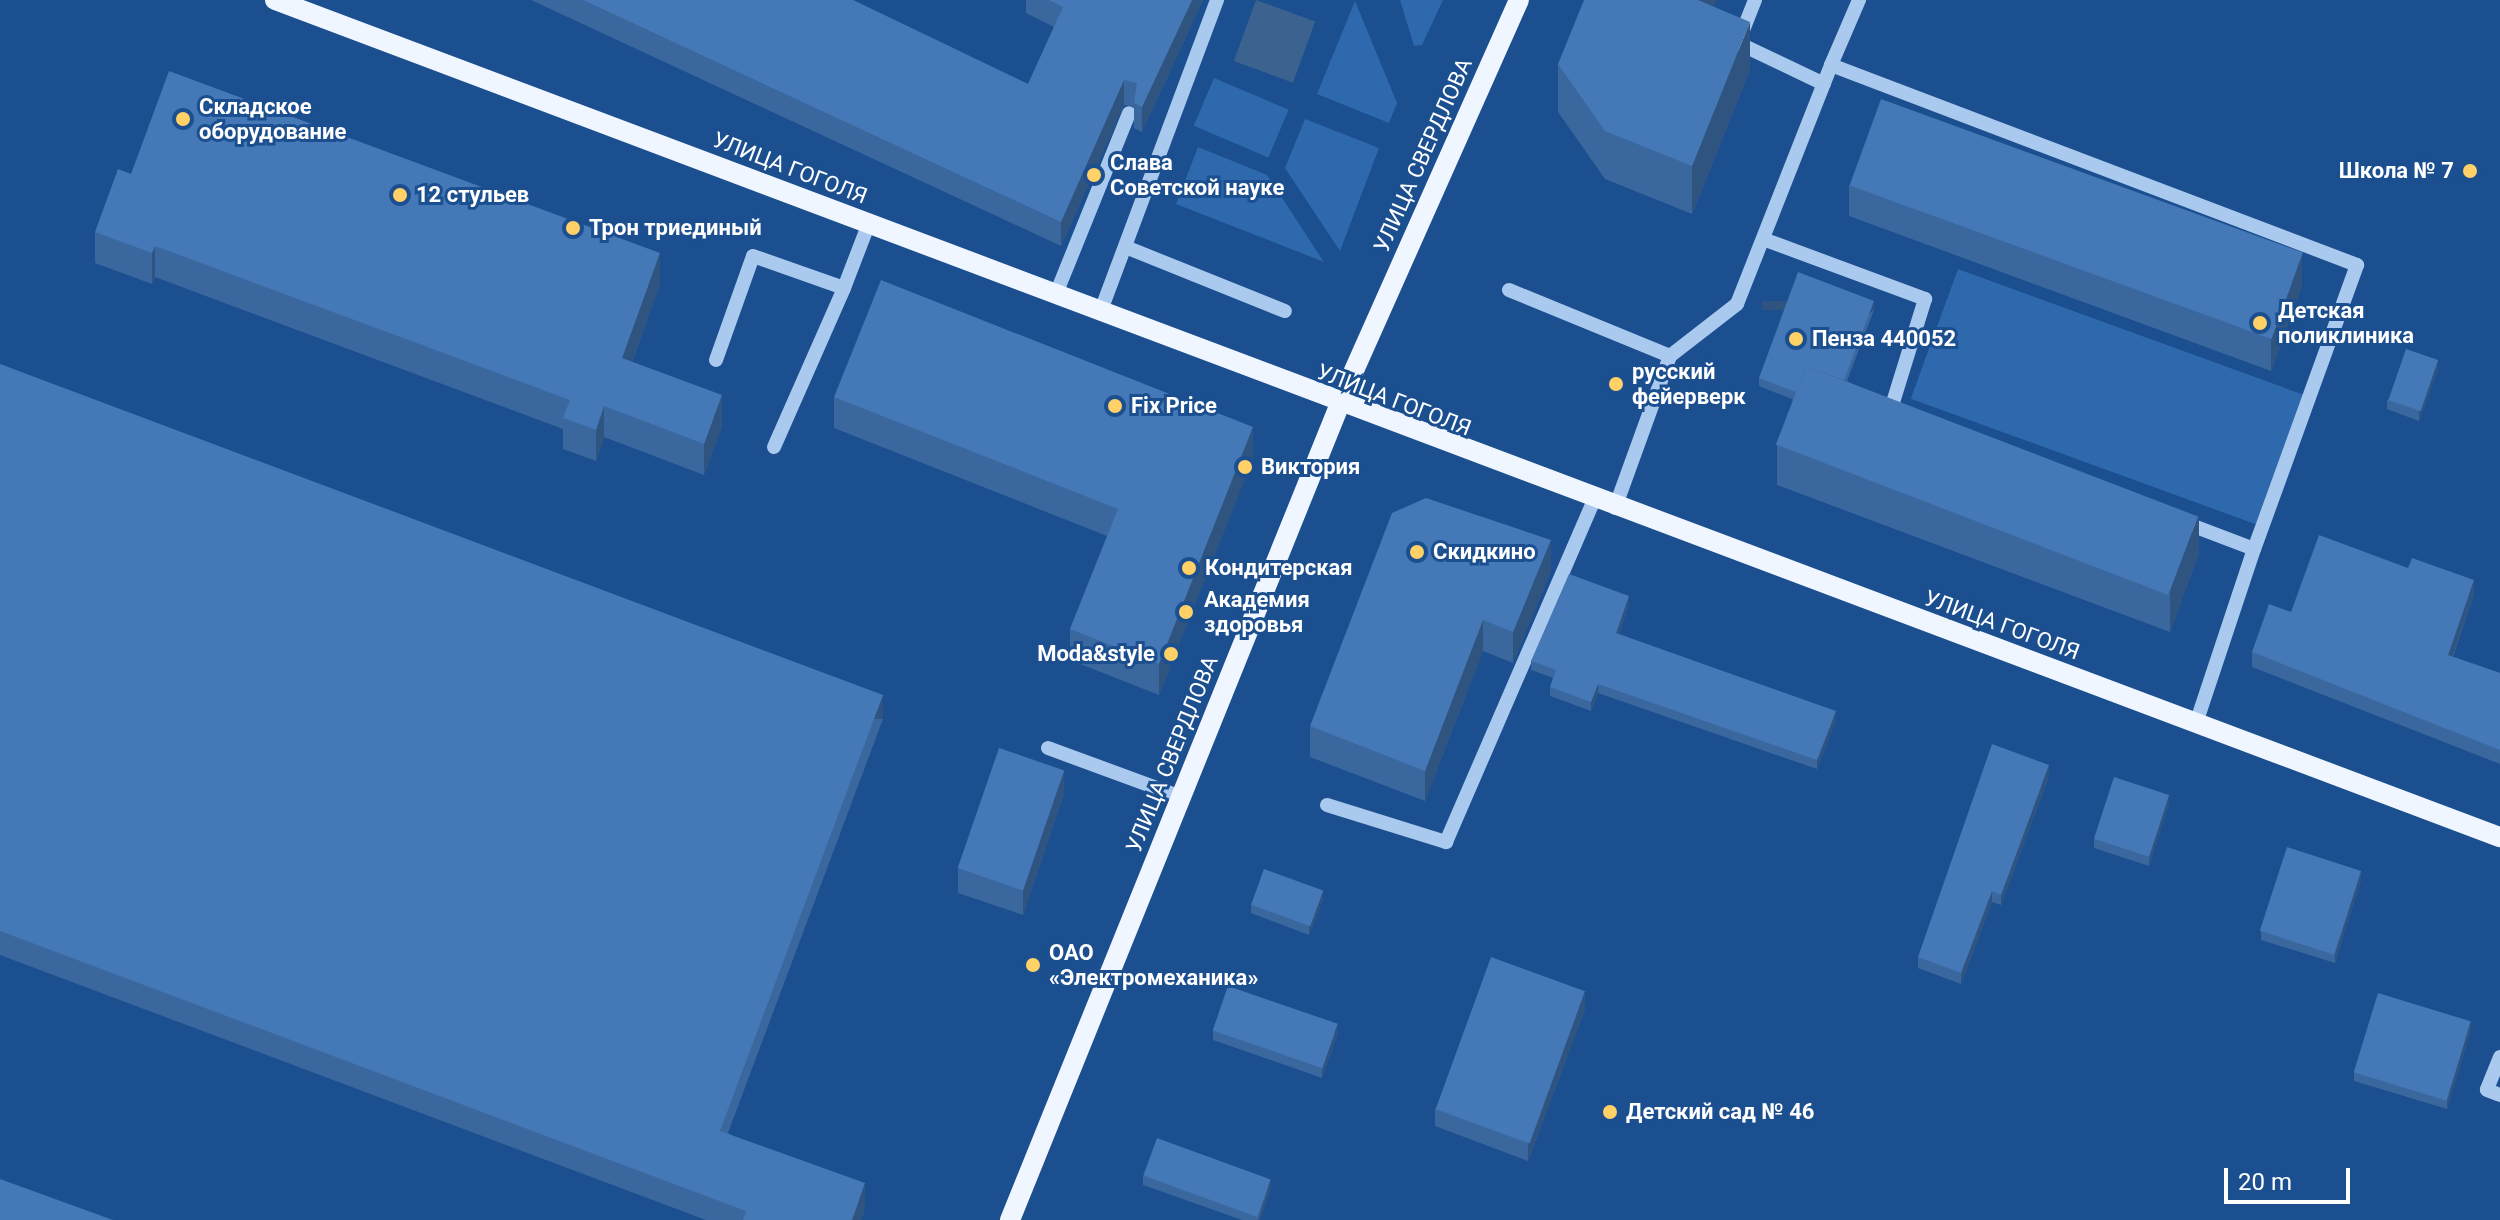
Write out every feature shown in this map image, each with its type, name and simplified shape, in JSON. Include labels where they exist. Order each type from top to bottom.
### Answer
[{"type":"main road","name":"УЛИЦА ГОГОЛЯ","points":[[275,0],[1056,294],[1339,405],[2500,837]]},
{"type":"main road","name":"УЛИЦА СВЕРДЛОВА","points":[[1010,1220],[1339,405],[1519,0]]},
{"type":"lane","points":[[1100,313],[1128,248],[1217,0]]},
{"type":"lane","points":[[1755,0],[1738,43],[1824,84]]},
{"type":"lane","points":[[1615,508],[1670,356],[1737,304],[1859,0]]},
{"type":"lane","points":[[1831,65],[2357,265],[2254,549],[2196,723]]},
{"type":"lane","points":[[1056,294],[1129,113]]},
{"type":"lane","points":[[774,447],[869,223]]},
{"type":"lane","points":[[1763,239],[1925,299],[1887,411],[1902,416]]},
{"type":"lane","points":[[1128,248],[1285,311]]},
{"type":"lane","points":[[716,360],[753,256],[844,288]]},
{"type":"lane","points":[[1509,290],[1670,356]]},
{"type":"lane","points":[[1327,805],[1446,842],[1594,500]]},
{"type":"lane","points":[[2166,516],[2254,549]]},
{"type":"lane","points":[[1048,748],[1181,797]]},
{"type":"lane","points":[[2500,1057],[2487,1090],[2500,1095]]},
{"type":"shaded area","points":[[1256,0],[1315,22],[1293,83],[1234,61]]},
{"type":"shaded area","points":[[1400,0],[1443,0],[1422,45],[1414,46]]},
{"type":"shaded area","points":[[1355,1],[1397,103],[1389,123],[1317,94]]},
{"type":"shaded area","points":[[1214,78],[1289,110],[1268,158],[1194,126]]},
{"type":"shaded area","points":[[1305,119],[1379,148],[1340,251],[1285,168]]},
{"type":"shaded area","points":[[1198,147],[1267,175],[1324,262],[1176,204]]},
{"type":"shaded area","points":[[1958,269],[2303,395],[2256,524],[1911,399]]},
{"type":"building","points":[[583,0],[853,0],[1028,84],[1063,7],[1049,0],[1192,0],[1142,107],[1134,103],[1137,83],[1124,80],[1061,222]]},
{"type":"building","points":[[1584,0],[1698,0],[1750,22],[1692,166],[1605,131],[1558,64]]},
{"type":"building","points":[[169,71],[660,253],[622,358],[722,395],[704,444],[604,406],[596,430],[563,418],[570,400],[155,246],[152,253],[95,232],[118,169],[131,174]]},
{"type":"building","points":[[1881,99],[2303,253],[2271,339],[1850,185]]},
{"type":"building","points":[[1798,272],[1874,301],[1844,380],[1806,366],[1796,392],[1759,378]]},
{"type":"building","points":[[881,280],[1253,427],[1159,664],[1070,629],[1118,509],[834,397]]},
{"type":"building","points":[[2406,349],[2438,360],[2421,411],[2388,400]]},
{"type":"building","points":[[0,364],[883,695],[720,1131],[865,1183],[852,1220],[743,1220],[746,1211],[0,931]]},
{"type":"building","points":[[1806,366],[2198,517],[2168,595],[1776,444]]},
{"type":"building","points":[[1426,498],[1551,540],[1513,632],[1483,620],[1425,771],[1310,726],[1392,513]]},
{"type":"building","points":[[2319,535],[2408,568],[2412,558],[2474,580],[2448,655],[2500,673],[2500,750],[2252,652],[2269,604],[2291,612]]},
{"type":"building","points":[[1569,574],[1629,596],[1616,633],[1836,711],[1817,760],[1598,684],[1591,702],[1550,687],[1556,670],[1531,661]]},
{"type":"building","points":[[1992,744],[2049,765],[2001,895],[1992,891],[1961,973],[1918,957]]},
{"type":"building","points":[[999,748],[1064,770],[1023,891],[958,868]]},
{"type":"building","points":[[2114,777],[2169,795],[2149,857],[2094,839]]},
{"type":"building","points":[[2287,847],[2361,871],[2334,955],[2260,931]]},
{"type":"building","points":[[1264,869],[1323,891],[1310,926],[1251,905]]},
{"type":"building","points":[[1491,957],[1585,991],[1530,1143],[1436,1109]]},
{"type":"building","points":[[1228,986],[1338,1024],[1322,1068],[1213,1030]]},
{"type":"building","points":[[2378,993],[2471,1021],[2446,1101],[2354,1072]]},
{"type":"building","points":[[1157,1138],[1271,1179],[1257,1217],[1143,1176]]},
{"type":"building","points":[[0,1179],[113,1220],[0,1220]]},
{"type":"place","name":"Складское оборудование","points":[[183,119]]},
{"type":"place","name":"Школа № 7","points":[[2470,171]]},
{"type":"place","name":"Слава Советской науке","points":[[1094,175]]},
{"type":"place","name":"12 стульев","points":[[400,195]]},
{"type":"place","name":"Трон триединый","points":[[573,228]]},
{"type":"place","name":"Детская поликлиника","points":[[2260,323]]},
{"type":"place","name":"Пенза 440052","points":[[1796,339]]},
{"type":"place","name":"русский фейерверк","points":[[1616,384]]},
{"type":"place","name":"Fix Price","points":[[1115,406]]},
{"type":"place","name":"Виктория","points":[[1245,467]]},
{"type":"place","name":"Скидкино","points":[[1417,552]]},
{"type":"place","name":"Кондитерская","points":[[1189,568]]},
{"type":"place","name":"Академия здоровья","points":[[1186,612]]},
{"type":"place","name":"Moda&style","points":[[1171,654]]},
{"type":"place","name":"ОАО «Электромеханика»","points":[[1033,965]]},
{"type":"place","name":"Детский сад № 46","points":[[1610,1112]]}]
